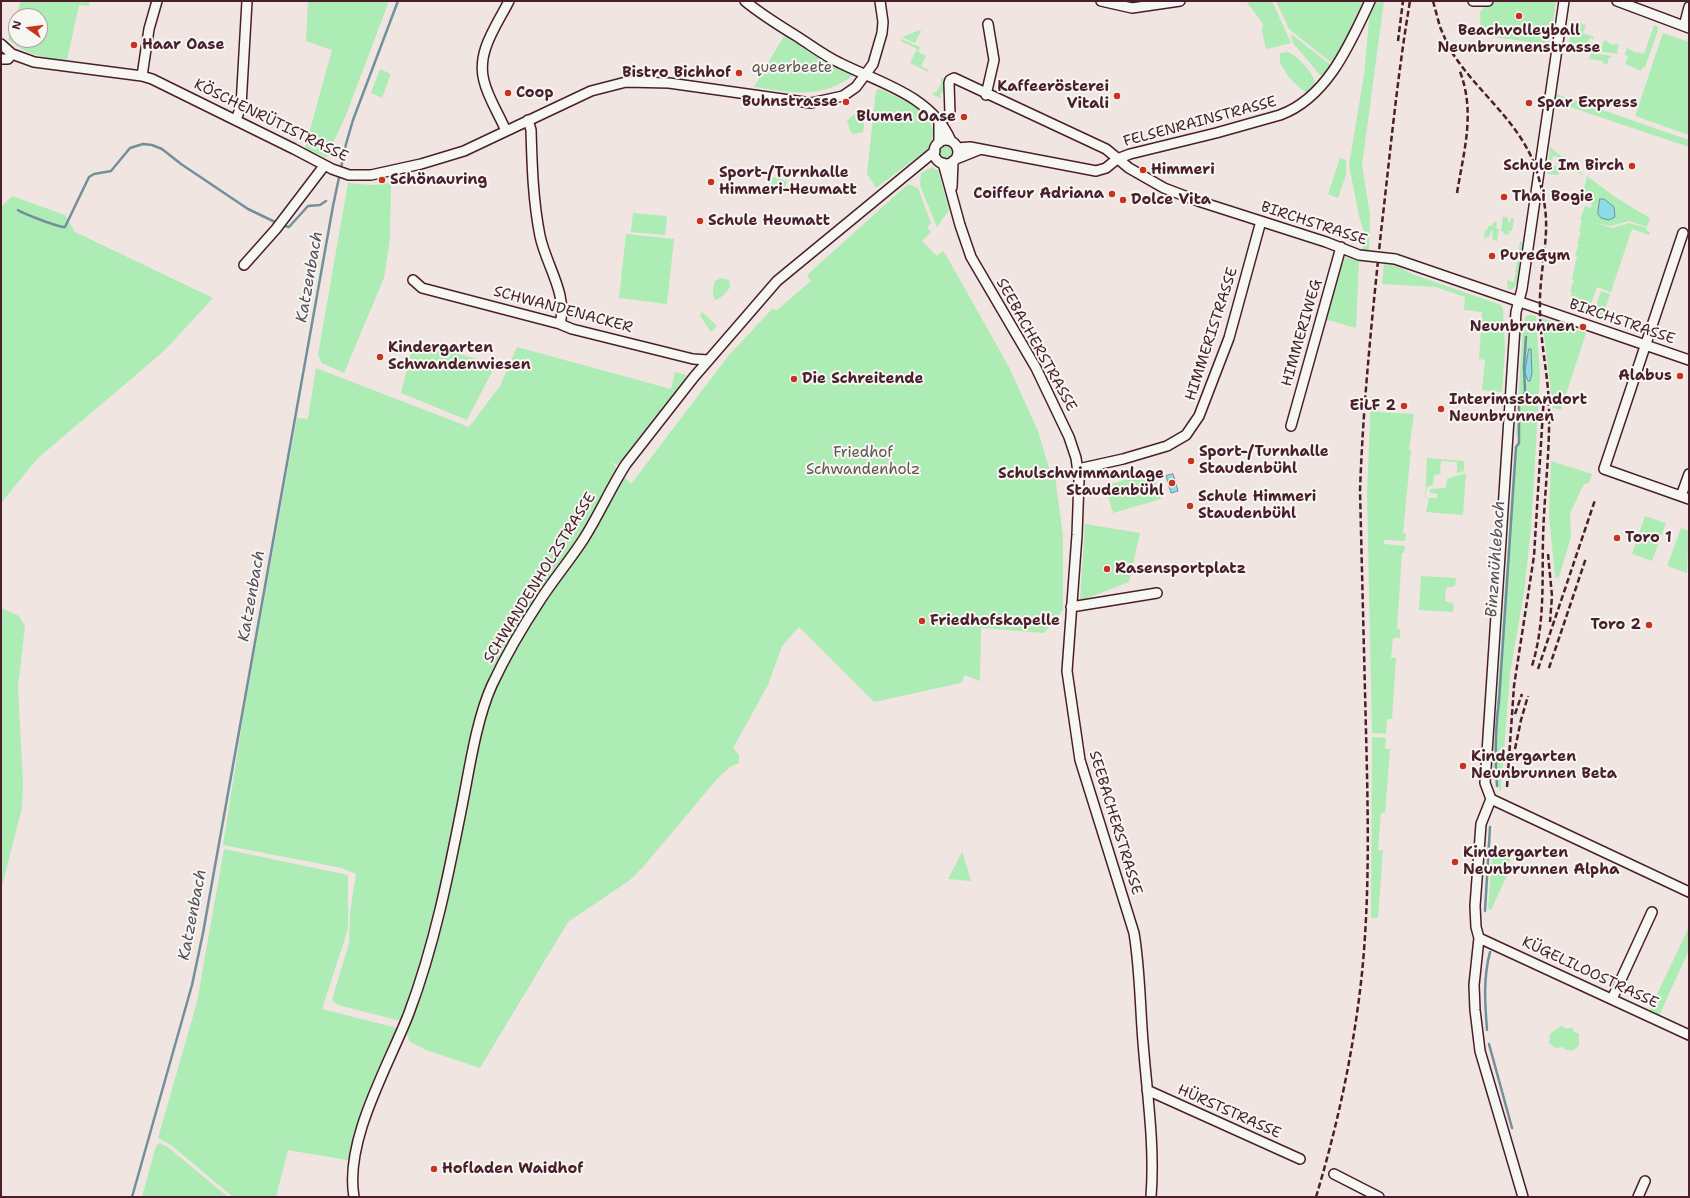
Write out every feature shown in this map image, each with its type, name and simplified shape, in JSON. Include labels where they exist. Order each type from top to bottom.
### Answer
[{"type":"street","points":[[142,76],[149,29],[157,1]]},
{"type":"street","points":[[236,120],[241,106],[247,1]]},
{"type":"street","points":[[506,131],[486,87],[482,66],[484,51],[488,40],[509,1]]},
{"type":"street","points":[[745,1],[772,22],[839,62],[918,100],[945,128],[954,145]]},
{"type":"street","points":[[867,75],[873,64],[882,33],[883,22],[880,1]]},
{"type":"street","points":[[1101,1],[1132,8],[1180,1]]},
{"type":"street","name":"FELSENRAINSTRASSE","points":[[939,122],[950,114],[949,84],[950,80],[954,78],[1106,149],[1117,158],[1280,115],[1300,106],[1317,90],[1335,67],[1351,41],[1370,1]]},
{"type":"street","points":[[1473,1],[1488,1]]},
{"type":"street","points":[[1523,1197],[1477,1038],[1474,990],[1479,938],[1476,927],[1476,906],[1481,824],[1491,799],[1485,783],[1516,312],[1522,289],[1564,1]]},
{"type":"street","points":[[1617,1],[1686,27],[1689,7]]},
{"type":"street","points":[[986,94],[994,60],[988,24]]},
{"type":"street","points":[[1,44],[12,54],[8,59],[1,59]]},
{"type":"street","name":"KÖSCHENRÜTISTRASSE","points":[[12,54],[23,59],[45,64],[142,76],[152,79],[335,171],[346,174],[378,175],[422,164],[464,151],[591,91],[626,82],[669,83],[811,103],[828,100],[852,92],[867,75]]},
{"type":"street","points":[[528,120],[531,130],[536,211],[545,256],[550,263],[564,308],[560,324]]},
{"type":"street","points":[[939,122],[939,158],[955,160],[982,149]]},
{"type":"street","points":[[939,143],[945,141],[954,145],[970,146],[1091,171],[1106,168],[1117,158]]},
{"type":"street","name":"SEEBACHERSTRASSE","points":[[952,196],[955,160],[954,145]]},
{"type":"street","name":"SEEBACHERSTRASSE","points":[[939,158],[971,257],[1036,368],[1069,437],[1078,469],[1077,535],[1067,671],[1080,760],[1134,933],[1139,960],[1147,1090],[1153,1149],[1151,1197]]},
{"type":"street","name":"SCHWANDENHOLZSTRASSE","points":[[354,1197],[352,1187],[359,1134],[411,1007],[440,912],[475,740],[491,688],[505,658],[541,599],[582,542],[598,516],[614,482],[638,448],[708,360],[777,281],[911,171],[939,158]]},
{"type":"street","name":"BIRCHSTRASSE","points":[[1117,158],[1129,168],[1179,194],[1341,247],[1359,255],[1395,259],[1689,360]]},
{"type":"street","points":[[244,265],[276,229],[324,166]]},
{"type":"street","name":"HIMMERISTRASSE","points":[[1078,469],[1123,460],[1167,446],[1186,435],[1199,416],[1229,338],[1262,221]]},
{"type":"street","points":[[1683,233],[1604,469],[1685,497],[1689,474]]},
{"type":"street","name":"HIMMERIWEG","points":[[1290,426],[1341,247]]},
{"type":"street","name":"SCHWANDENACKER","points":[[413,280],[422,288],[560,324],[629,344],[638,344],[693,359],[708,360]]},
{"type":"street","points":[[1071,607],[1157,593]]},
{"type":"street","points":[[1491,799],[1689,892]]},
{"type":"street","points":[[1612,999],[1652,912]]},
{"type":"street","name":"KÜGELILOOSTRASSE","points":[[1479,938],[1689,1035]]},
{"type":"street","name":"HÜRSTSTRASSE","points":[[1147,1090],[1300,1160]]},
{"type":"street","points":[[1334,1174],[1379,1197]]},
{"type":"street","points":[[1638,1197],[1645,1181]]},
{"type":"green space","points":[[21,1],[89,1],[89,6],[79,5],[67,60],[36,55],[20,48],[48,48],[48,8],[19,8]]},
{"type":"green space","points":[[308,1],[389,1],[346,115],[326,158],[305,148],[332,50],[306,41]]},
{"type":"green space","points":[[1246,1],[1272,1],[1291,43],[1266,49],[1262,31],[1263,24]]},
{"type":"green space","points":[[1276,1],[1363,1],[1352,24],[1354,26],[1333,64],[1289,29]]},
{"type":"green space","points":[[1373,1],[1384,1],[1362,165],[1370,215],[1369,253],[1362,252],[1365,235],[1359,216],[1349,165],[1364,75],[1370,9]]},
{"type":"green space","points":[[1497,1],[1556,1],[1550,45],[1481,35],[1481,11]]},
{"type":"green space","points":[[1576,22],[1586,25],[1583,33],[1594,37],[1593,40],[1590,37],[1587,45],[1588,46],[1590,42],[1597,45],[1595,51],[1580,49],[1568,44]]},
{"type":"green space","points":[[1654,25],[1658,27],[1657,33],[1645,67],[1643,67],[1641,71],[1625,64],[1628,56],[1625,55],[1627,48],[1636,53],[1644,54]]},
{"type":"green space","points":[[920,30],[921,31],[915,43],[902,37]]},
{"type":"green space","points":[[1663,33],[1689,42],[1689,135],[1635,116]]},
{"type":"green space","points":[[1291,34],[1332,66],[1324,75],[1320,75],[1293,43]]},
{"type":"green space","name":"queerbeete","points":[[784,36],[816,55],[853,73],[851,77],[839,84],[818,91],[786,92],[754,87]]},
{"type":"green space","points":[[901,39],[920,47],[918,52],[926,56],[921,66],[928,70],[928,72],[910,63],[917,49],[901,41]]},
{"type":"green space","points":[[1604,40],[1613,45],[1619,45],[1617,52],[1619,54],[1598,51],[1599,46],[1602,47]]},
{"type":"green space","points":[[1287,52],[1301,61],[1313,76],[1316,86],[1308,94],[1291,80],[1280,64],[1280,53]]},
{"type":"green space","points":[[1591,53],[1612,57],[1609,58],[1607,65],[1603,63],[1603,61],[1589,59]]},
{"type":"green space","points":[[380,69],[391,74],[382,98],[371,93]]},
{"type":"green space","points":[[941,76],[945,81],[946,92],[940,93],[941,98],[933,95],[934,92],[936,93],[941,83]]},
{"type":"green space","points":[[880,89],[906,101],[922,111],[932,126],[934,136],[927,150],[876,188],[867,174],[876,90]]},
{"type":"green space","points":[[1556,94],[1689,140],[1689,147],[1555,102]]},
{"type":"green space","points":[[853,115],[862,116],[864,126],[863,132],[854,134],[851,133],[847,121]]},
{"type":"green space","points":[[944,146],[948,146],[952,152],[948,158],[944,158],[940,154],[940,150]]},
{"type":"green space","points":[[1550,147],[1583,175],[1571,169],[1570,171],[1562,169],[1563,165],[1557,164],[1558,157],[1553,156],[1551,165],[1562,167],[1559,169],[1558,175],[1547,174]]},
{"type":"green space","points":[[1340,158],[1346,160],[1346,175],[1338,198],[1328,194]]},
{"type":"green space","points":[[932,167],[938,170],[949,210],[937,227],[920,185],[921,173]]},
{"type":"green space","points":[[1587,176],[1615,197],[1650,218],[1647,227],[1629,221],[1611,226],[1596,223],[1612,228],[1629,223],[1647,228],[1646,230],[1650,232],[1649,235],[1632,229],[1611,292],[1597,287],[1591,304],[1586,303],[1585,310],[1581,312],[1568,306],[1572,292],[1570,291],[1574,280],[1572,279],[1577,256],[1575,255],[1579,244],[1577,243],[1581,232],[1579,231],[1582,220],[1580,219],[1585,206],[1591,208],[1592,199],[1579,196],[1580,193],[1583,193]]},
{"type":"green space","points":[[773,177],[787,181],[784,192],[770,188]]},
{"type":"green space","points":[[348,183],[372,185],[391,183],[390,238],[384,278],[344,373],[322,363],[318,355]]},
{"type":"green space","name":"Friedhof Schwandenholz","points":[[908,184],[918,188],[931,223],[927,227],[931,232],[922,241],[937,256],[943,251],[946,255],[1009,367],[1038,431],[1049,468],[1055,476],[1063,536],[1063,610],[1044,633],[981,628],[980,681],[965,675],[961,683],[874,702],[799,627],[782,646],[768,685],[733,748],[739,755],[739,763],[730,767],[717,779],[643,867],[630,880],[568,922],[480,1068],[426,1050],[410,1042],[401,1021],[338,1005],[332,1000],[349,943],[350,912],[356,874],[342,868],[223,845],[245,706],[297,418],[308,419],[316,368],[469,427],[500,386],[517,347],[671,389],[675,372],[686,375],[684,387],[619,466],[611,462],[631,484],[729,355],[773,308],[776,311],[811,281],[807,275]]},
{"type":"green space","points":[[12,196],[65,215],[75,232],[213,298],[164,351],[38,458],[1,503],[1,207]]},
{"type":"green space","points":[[633,213],[667,216],[665,235],[631,232]]},
{"type":"green space","points":[[1503,216],[1508,218],[1508,222],[1510,222],[1511,218],[1514,219],[1512,231],[1509,231],[1509,234],[1503,235],[1504,232],[1501,231]]},
{"type":"green space","points":[[1494,222],[1497,222],[1496,229],[1499,229],[1497,241],[1492,239],[1493,231],[1491,231],[1489,237],[1484,238],[1485,229],[1488,230],[1488,226],[1491,226]]},
{"type":"green space","points":[[626,234],[674,239],[667,304],[619,298]]},
{"type":"green space","points":[[1520,241],[1522,242],[1517,282],[1514,288],[1508,290],[1507,280],[1514,282]]},
{"type":"green space","points":[[1342,256],[1359,261],[1356,328],[1324,319]]},
{"type":"green space","points":[[1384,264],[1397,266],[1412,274],[1501,305],[1503,308],[1505,350],[1502,392],[1482,390],[1485,360],[1479,359],[1482,312],[1464,310],[1465,297],[1436,287],[1382,284]]},
{"type":"green space","points":[[721,278],[729,280],[730,287],[724,295],[716,300],[713,294],[715,281]]},
{"type":"green space","points":[[1601,291],[1610,294],[1603,317],[1594,313]]},
{"type":"green space","points":[[702,312],[717,326],[711,332],[700,316]]},
{"type":"green space","points":[[1526,316],[1536,316],[1540,376],[1531,528],[1524,593],[1510,673],[1500,791],[1493,773],[1493,760],[1513,469],[1518,438],[1516,434],[1523,325]]},
{"type":"green space","points":[[1542,318],[1586,333],[1561,410],[1553,408]]},
{"type":"green space","points":[[414,342],[496,364],[467,420],[401,393]]},
{"type":"green space","points":[[1371,397],[1379,398],[1378,412],[1414,414],[1409,449],[1411,450],[1403,533],[1406,533],[1405,541],[1384,540],[1384,544],[1405,546],[1404,553],[1402,553],[1397,629],[1400,629],[1400,638],[1393,638],[1391,658],[1396,658],[1392,719],[1387,719],[1386,734],[1372,733],[1367,493]]},
{"type":"green space","points":[[1427,458],[1464,461],[1464,471],[1457,473],[1457,462],[1441,461],[1440,474],[1434,475],[1433,485],[1427,487],[1425,500]]},
{"type":"green space","points":[[1551,461],[1592,474],[1589,483],[1584,484],[1570,513],[1571,537],[1559,577],[1555,578],[1549,515]]},
{"type":"green space","points":[[1152,471],[1161,499],[1113,513],[1105,486]]},
{"type":"green space","points":[[1466,473],[1463,515],[1426,512],[1429,498],[1437,498],[1437,494],[1430,493],[1430,489],[1446,488],[1447,479]]},
{"type":"green space","points":[[1645,516],[1666,523],[1652,561],[1632,554]]},
{"type":"green space","name":"Rasensportplatz","points":[[1085,524],[1140,533],[1129,582],[1080,601]]},
{"type":"green space","points":[[1681,528],[1689,531],[1687,573],[1667,566]]},
{"type":"green space","points":[[1421,576],[1456,578],[1455,586],[1446,588],[1445,601],[1454,604],[1453,612],[1419,610]]},
{"type":"green space","points":[[1,608],[19,616],[25,626],[18,687],[23,783],[22,808],[1,890]]},
{"type":"green space","points":[[1372,737],[1386,738],[1385,749],[1390,749],[1385,813],[1381,813],[1378,850],[1383,850],[1378,918],[1371,918]]},
{"type":"green space","points":[[1493,846],[1512,855],[1508,866],[1511,867],[1491,910],[1488,908]]},
{"type":"green space","points":[[224,849],[348,875],[348,929],[322,1009],[397,1028],[354,1133],[352,1161],[288,1150],[276,1197],[233,1197],[171,1145],[158,1138],[197,1002]]},
{"type":"green space","points":[[962,852],[971,880],[948,879]]},
{"type":"green space","points":[[1689,927],[1689,950],[1659,1016],[1649,1011]]},
{"type":"green space","points":[[1561,1026],[1567,1029],[1572,1027],[1574,1032],[1579,1034],[1579,1045],[1575,1049],[1566,1050],[1562,1047],[1556,1048],[1549,1043],[1550,1034]]},
{"type":"green space","points":[[160,1143],[169,1148],[228,1197],[142,1197],[156,1146]]},
{"type":"water","points":[[1600,199],[1604,199],[1614,207],[1615,217],[1609,220],[1601,218],[1598,214]]},
{"type":"water","points":[[1529,349],[1531,349],[1532,373],[1530,381],[1528,381],[1525,372]]},
{"type":"water","name":"Schulschwimmanlage Staudenbühl","points":[[1173,474],[1178,491],[1171,493],[1166,476]]},
{"type":"waterway","name":"Katzenbach","points":[[132,1197],[192,985],[203,933],[333,206],[346,144],[353,120],[398,1]]},
{"type":"waterway","points":[[18,210],[49,223],[65,227],[89,177],[94,174],[111,171],[130,148],[143,144],[152,145],[162,149],[181,164],[248,209],[275,222]]},
{"type":"waterway","points":[[285,226],[289,227],[308,206],[320,205],[326,201]]},
{"type":"waterway","name":"Binzmühlebach","points":[[1497,786],[1497,722],[1516,447],[1519,443],[1519,404],[1525,392],[1524,366],[1526,337]]},
{"type":"waterway","name":"Binzmühlebach","points":[[1485,911],[1490,827]]},
{"type":"waterway","name":"Binzmühlebach","points":[[1487,1030],[1485,981],[1490,952]]},
{"type":"waterway","name":"Binzmühlebach","points":[[1489,1044],[1512,1128]]},
{"type":"railway","points":[[1398,41],[1403,1]]},
{"type":"railway","points":[[1316,1197],[1338,1114],[1350,1058],[1359,1001],[1365,943],[1368,822],[1360,491],[1361,458],[1368,361],[1381,232],[1397,88],[1410,1]]},
{"type":"railway","points":[[1433,1],[1440,27],[1449,48]]},
{"type":"railway","points":[[1447,44],[1457,60],[1506,118],[1527,149],[1538,174],[1545,206],[1546,231],[1540,290],[1540,322],[1549,398],[1549,427],[1543,539],[1541,619],[1532,666]]},
{"type":"railway","points":[[1457,193],[1465,146],[1468,115],[1467,100],[1459,69]]},
{"type":"railway","points":[[1507,787],[1514,686],[1534,556],[1544,395]]},
{"type":"railway","points":[[1538,669],[1595,500]]},
{"type":"railway","points":[[1548,554],[1552,596],[1550,622]]},
{"type":"railway","points":[[1549,668],[1586,558]]},
{"type":"railway","points":[[1515,714],[1522,694]]},
{"type":"railway","points":[[1515,749],[1528,696]]},
{"type":"place","name":"Beachvolleyball Neunbrunnenstrasse","points":[[1519,16]]},
{"type":"place","name":"Haar Oase","points":[[134,45]]},
{"type":"place","name":"Bistro Bichhof","points":[[739,73]]},
{"type":"place","name":"Coop","points":[[508,93]]},
{"type":"place","name":"Kaffeerösterei Vitali","points":[[1117,96]]},
{"type":"place","name":"Buhnstrasse","points":[[846,102]]},
{"type":"place","name":"Spar Express","points":[[1529,103]]},
{"type":"place","name":"Blumen Oase","points":[[964,117]]},
{"type":"place","name":"Schule Im Birch","points":[[1632,166]]},
{"type":"place","name":"Himmeri","points":[[1143,170]]},
{"type":"place","name":"Schönauring","points":[[382,180]]},
{"type":"place","name":"Sport-/Turnhalle Himmeri-Heumatt","points":[[711,182]]},
{"type":"place","name":"Coiffeur Adriana","points":[[1112,194]]},
{"type":"place","name":"Thai Bogie","points":[[1504,197]]},
{"type":"place","name":"Dolce Vita","points":[[1123,200]]},
{"type":"place","name":"Schule Heumatt","points":[[700,221]]},
{"type":"place","name":"PureGym","points":[[1492,256]]},
{"type":"place","name":"Neunbrunnen","points":[[1583,327]]},
{"type":"place","name":"Kindergarten Schwandenwiesen","points":[[380,357]]},
{"type":"place","name":"Alabus","points":[[1680,376]]},
{"type":"place","name":"Die Schreitende","points":[[794,379]]},
{"type":"place","name":"EiLF 2","points":[[1404,406]]},
{"type":"place","name":"Interimsstandort Neunbrunnen","points":[[1441,409]]},
{"type":"place","name":"Sport-/Turnhalle Staudenbühl","points":[[1191,461]]},
{"type":"place","name":"Schulschwimmanlage Staudenbühl","points":[[1172,483]]},
{"type":"place","name":"Schule Himmeri Staudenbühl","points":[[1190,506]]},
{"type":"place","name":"Toro 1","points":[[1617,538]]},
{"type":"place","name":"Rasensportplatz","points":[[1107,569]]},
{"type":"place","name":"Friedhofskapelle","points":[[922,621]]},
{"type":"place","name":"Toro 2","points":[[1649,625]]},
{"type":"place","name":"Kindergarten Neunbrunnen Beta","points":[[1463,766]]},
{"type":"place","name":"Kindergarten Neunbrunnen Alpha","points":[[1455,862]]},
{"type":"place","name":"Hofladen Waidhof","points":[[434,1169]]}]
